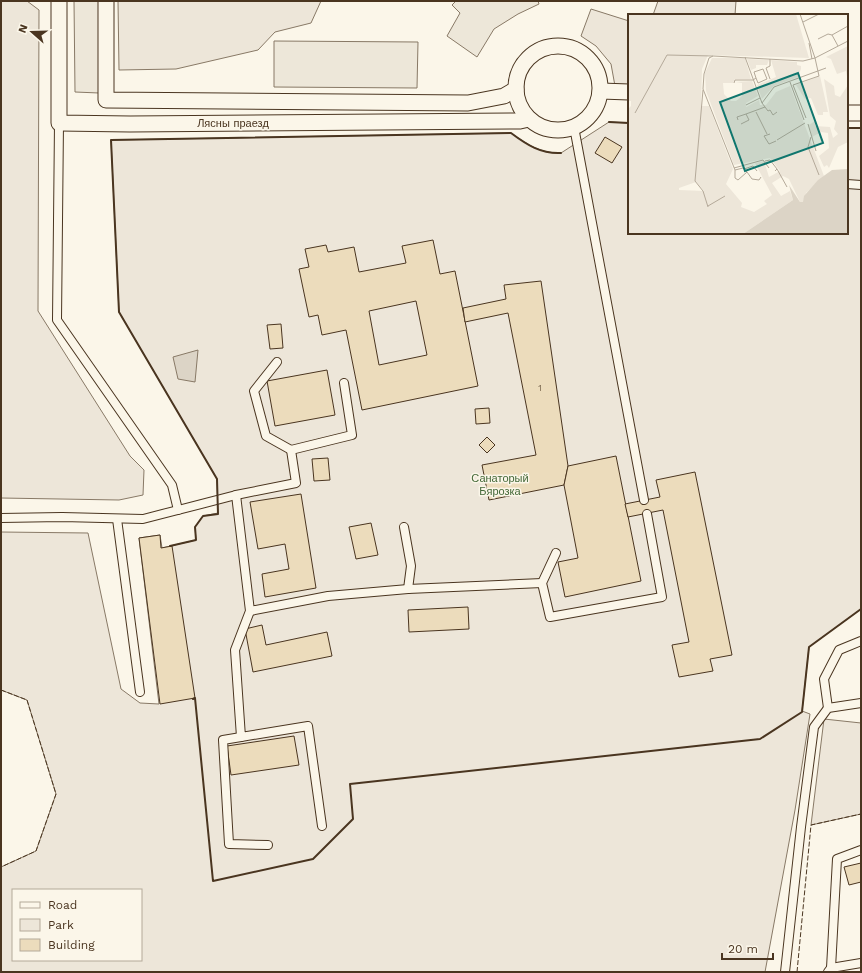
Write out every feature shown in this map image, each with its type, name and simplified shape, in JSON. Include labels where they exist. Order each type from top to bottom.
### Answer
[{"type":"street","points":[[59,1],[59,123]]},
{"type":"street","name":"Лясны праезд","points":[[106,1],[106,100],[468,103],[504,96],[516,89]]},
{"type":"street","points":[[559,46],[573,48],[585,54],[594,64],[600,77],[601,90],[593,113],[584,122],[574,127],[562,130],[551,130],[539,126],[530,119],[520,105],[516,89],[518,75],[524,63],[534,54],[546,47],[559,46]]},
{"type":"street","points":[[601,90],[628,92]]},
{"type":"street","points":[[848,113],[861,113]]},
{"type":"street","name":"Лясны праезд","points":[[59,123],[130,124],[520,121],[530,119]]},
{"type":"lane","points":[[59,123],[57,320],[172,485],[178,510]]},
{"type":"lane","points":[[574,127],[644,500]]},
{"type":"lane","points":[[848,184],[861,185]]},
{"type":"lane","points":[[277,362],[254,391],[266,436],[291,450],[352,434],[344,383]]},
{"type":"lane","points":[[1,518],[62,517],[143,519],[236,495],[296,483],[291,450]]},
{"type":"lane","points":[[236,495],[250,611],[235,650],[241,737]]},
{"type":"lane","points":[[556,554],[542,582],[550,617],[662,598],[646,514]]},
{"type":"lane","points":[[117,519],[140,692]]},
{"type":"lane","points":[[404,527],[411,566],[408,589]]},
{"type":"lane","points":[[250,611],[328,596],[408,589],[542,582]]},
{"type":"lane","points":[[785,972],[801,827],[814,728],[828,708],[824,679],[839,650],[861,641]]},
{"type":"lane","points":[[828,708],[861,703]]},
{"type":"lane","points":[[268,845],[228,844],[223,740],[308,726],[322,826]]},
{"type":"lane","points":[[861,850],[837,859],[829,970],[861,963]]},
{"type":"green space","points":[[1,1],[27,1],[39,10],[38,311],[130,456],[144,470],[143,495],[119,500],[1,498]]},
{"type":"green space","points":[[118,1],[321,1],[311,23],[275,32],[258,50],[176,69],[119,70]]},
{"type":"green space","points":[[658,1],[736,1],[735,14],[653,14]]},
{"type":"green space","points":[[591,9],[628,21],[628,87],[615,86],[611,64],[596,46],[581,36]]},
{"type":"green space","name":"Санаторый Бярозка","points":[[609,122],[628,123],[628,234],[848,234],[848,128],[861,128],[861,609],[809,647],[802,711],[810,714],[795,810],[765,972],[1,972],[1,867],[36,851],[56,794],[27,700],[1,690],[1,532],[88,533],[121,689],[140,703],[159,704],[139,538],[160,535],[162,548],[196,540],[195,527],[203,516],[218,513],[217,479],[119,312],[111,140],[511,133],[541,150],[561,153]]},
{"type":"green space","points":[[824,719],[861,723],[861,814],[811,825]]},
{"type":"shaded area","points":[[74,1],[99,1],[99,93],[75,92]]},
{"type":"shaded area","points":[[456,1],[538,1],[539,4],[518,14],[494,29],[477,57],[447,36],[460,13],[452,5]]},
{"type":"shaded area","points":[[274,41],[418,42],[417,88],[274,87]]},
{"type":"shaded area","points":[[198,350],[195,382],[178,379],[173,357]]},
{"type":"building","points":[[605,137],[622,147],[612,163],[595,153]]},
{"type":"building","points":[[433,240],[440,274],[455,271],[478,386],[362,410],[346,330],[322,335],[318,315],[309,317],[299,269],[309,267],[305,249],[326,245],[328,252],[354,247],[359,272],[406,263],[402,246]],"holes":[[[416,301],[427,355],[379,365],[369,311]]]},
{"type":"building","points":[[541,281],[568,466],[564,485],[489,500],[482,465],[536,455],[508,313],[465,322],[463,308],[506,299],[504,285]]},
{"type":"building","points":[[281,324],[283,348],[270,349],[267,325]]},
{"type":"building","points":[[327,370],[335,415],[275,426],[267,381]]},
{"type":"building","points":[[489,408],[490,423],[476,424],[475,409]]},
{"type":"building","points":[[487,437],[495,445],[487,453],[479,445]]},
{"type":"building","points":[[616,456],[641,581],[565,597],[558,562],[578,558],[564,485],[568,466]]},
{"type":"building","points":[[328,458],[330,480],[314,481],[312,459]]},
{"type":"building","points":[[695,472],[732,655],[710,659],[713,671],[679,677],[672,645],[689,642],[663,510],[628,517],[625,504],[660,497],[656,480]]},
{"type":"building","points":[[301,494],[316,588],[265,597],[262,574],[289,569],[285,544],[258,549],[250,502]]},
{"type":"building","points":[[371,523],[378,555],[356,559],[349,527]]},
{"type":"building","points":[[160,535],[161,548],[172,546],[195,698],[160,704],[139,538]]},
{"type":"building","points":[[468,607],[469,629],[409,632],[408,610]]},
{"type":"building","points":[[262,625],[266,645],[327,632],[332,656],[253,672],[245,629]]},
{"type":"building","points":[[294,736],[299,765],[231,775],[227,746]]},
{"type":"building","points":[[861,863],[861,882],[849,885],[844,867]]},
{"type":"fence","points":[[1,690],[27,700],[56,794],[36,851],[1,867]]},
{"type":"fence","points":[[797,972],[811,825],[861,814]]},
{"type":"wall","points":[[609,122],[628,123]]},
{"type":"wall","points":[[848,128],[861,128]]},
{"type":"wall","points":[[170,546],[196,540],[195,527],[203,516],[218,514],[217,479],[119,312],[111,140],[511,133],[534,148],[547,152],[561,153]]},
{"type":"wall","points":[[193,699],[195,698],[213,881],[313,859],[353,819],[350,784],[760,739],[802,712],[809,647],[861,609]]}]
